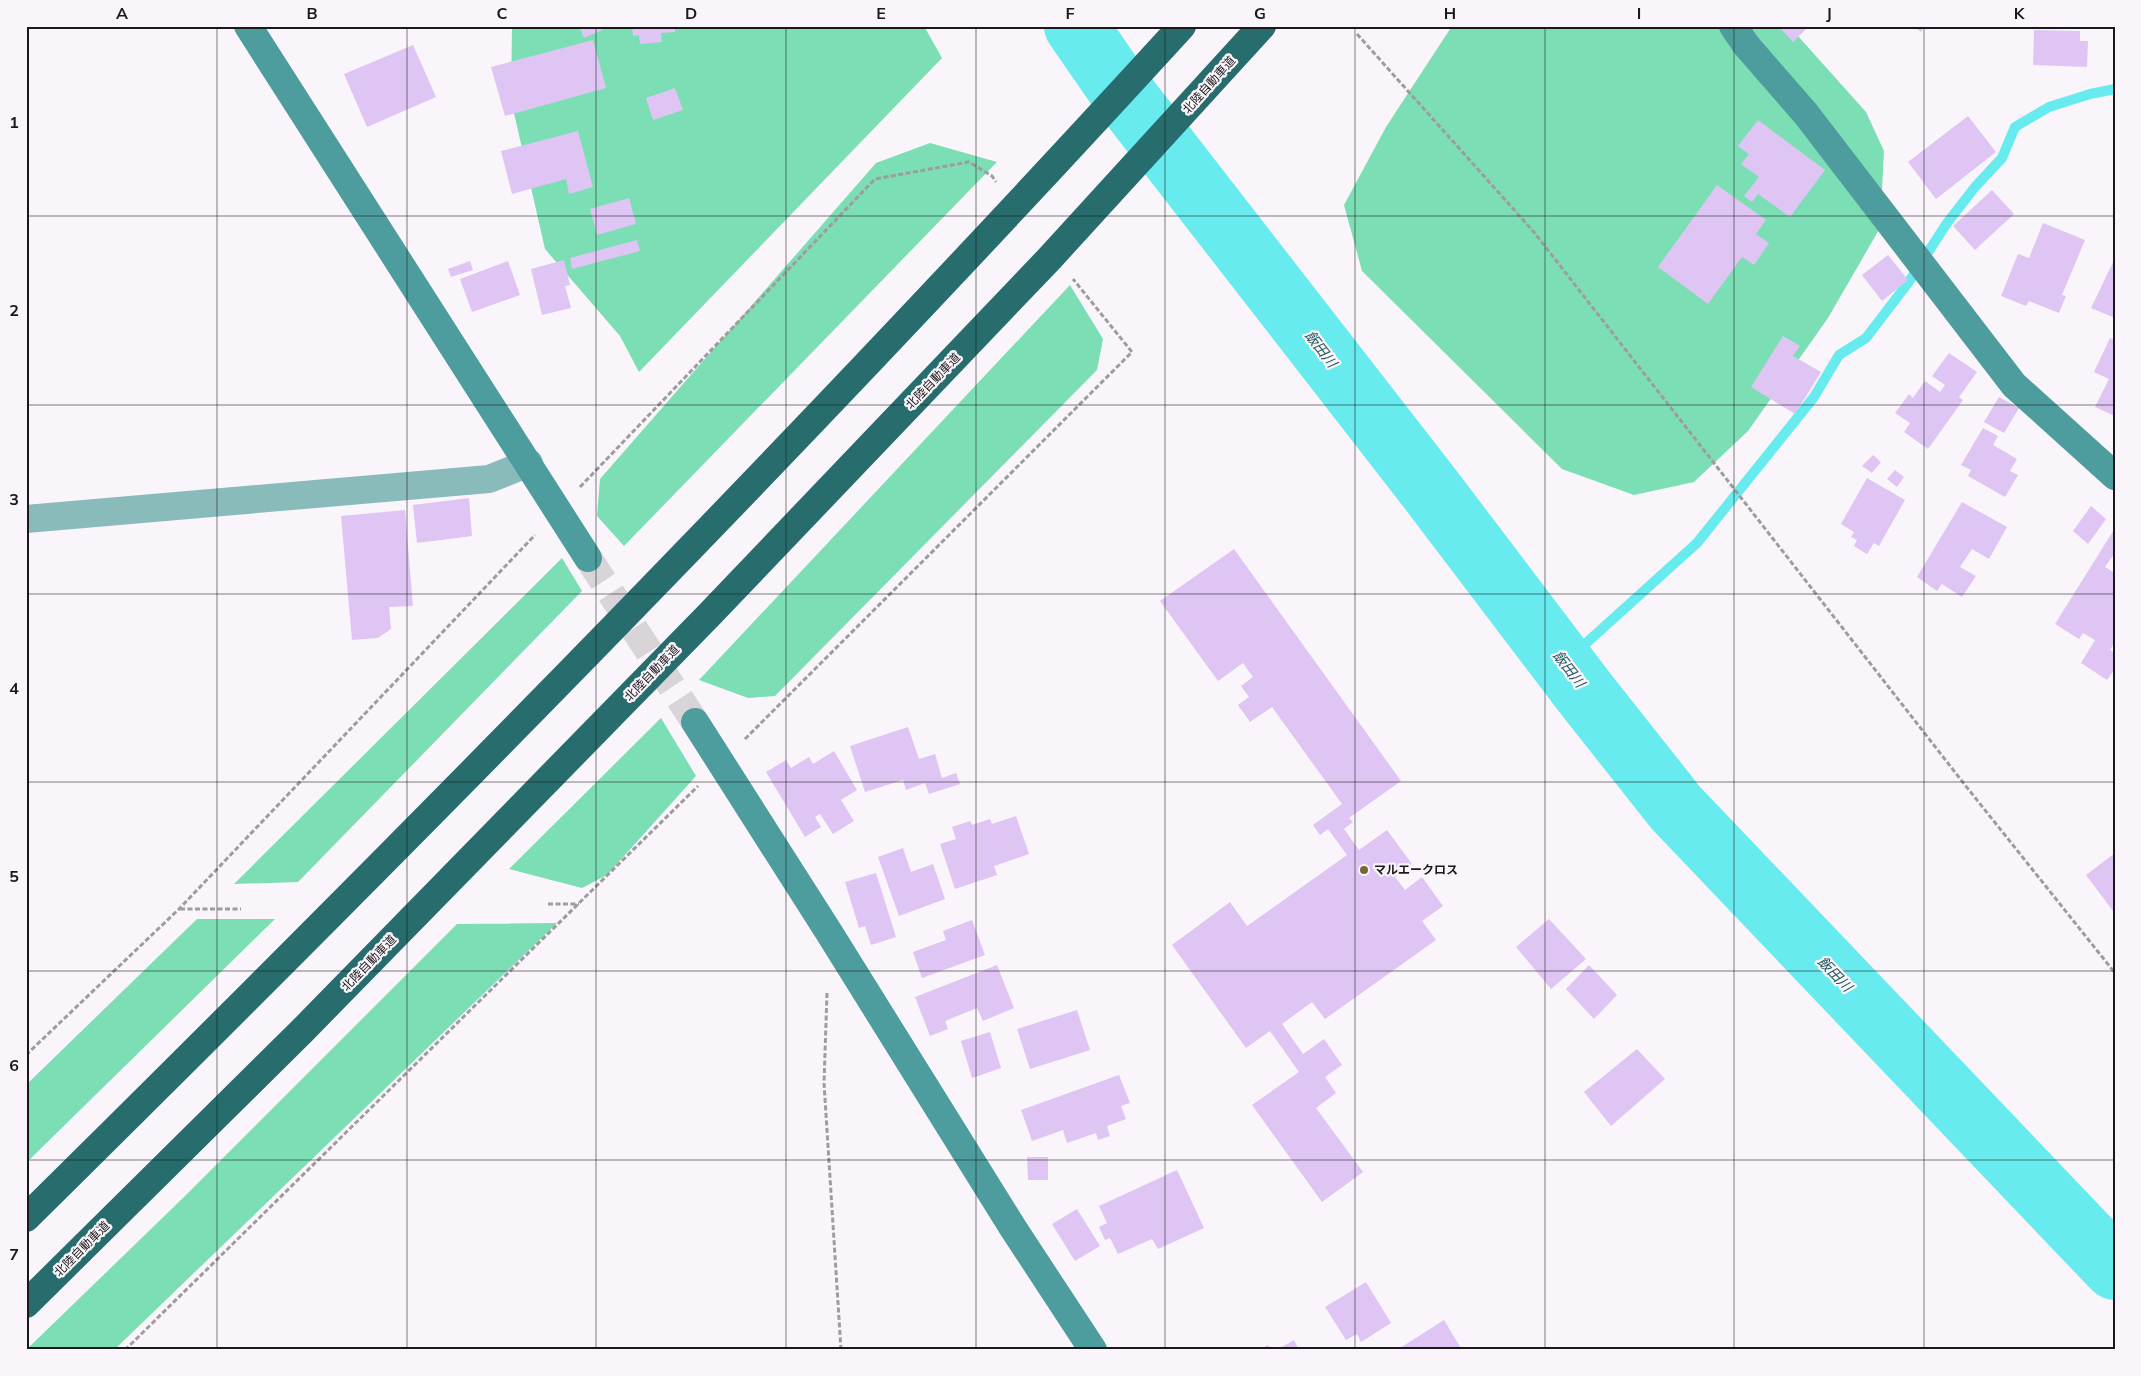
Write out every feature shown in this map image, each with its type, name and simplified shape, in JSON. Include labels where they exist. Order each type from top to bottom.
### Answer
[{"type":"highway","points":[[26,1218],[263,984],[638,602],[1013,211],[1182,26]]},
{"type":"highway","name":"北陸自動車道","points":[[26,1304],[303,1030],[640,685],[1050,258],[1262,26]]},
{"type":"street","points":[[248,26],[588,558]]},
{"type":"street","points":[[1733,26],[1746,46],[1806,114],[2014,385],[2115,476]]},
{"type":"street","points":[[26,519],[489,479],[529,463]]},
{"type":"street","points":[[695,722],[722,762],[1013,1228],[1093,1350]]},
{"type":"path","points":[[1356,34],[1533,231],[1965,785],[2115,973]]},
{"type":"path","points":[[26,1055],[179,910],[558,510]]},
{"type":"path","points":[[125,1350],[580,904],[722,762]]},
{"type":"path","points":[[548,904],[580,904]]},
{"type":"path","points":[[179,910],[241,909]]},
{"type":"path","points":[[828,983],[824,1083],[841,1350]]},
{"type":"green space","points":[[512,26],[924,26],[942,58],[639,372],[620,336],[545,249],[511,100]]},
{"type":"green space","points":[[1452,26],[1789,26],[1866,112],[1884,151],[1880,228],[1828,318],[1748,431],[1694,482],[1634,495],[1562,469],[1362,271],[1344,205],[1386,127]]},
{"type":"green space","points":[[930,143],[997,162],[624,546],[597,516],[600,479],[876,163]]},
{"type":"green space","points":[[1070,285],[1103,339],[1097,370],[775,696],[748,698],[699,680]]},
{"type":"green space","points":[[562,558],[582,591],[298,882],[234,884]]},
{"type":"green space","points":[[661,718],[696,776],[607,875],[582,888],[509,869]]},
{"type":"green space","points":[[197,919],[275,919],[26,1163],[26,1085]]},
{"type":"green space","points":[[557,923],[114,1350],[26,1350],[184,1197],[457,924]]},
{"type":"building","points":[[583,26],[611,26],[584,38],[580,28]]},
{"type":"building","points":[[632,26],[675,26],[675,32],[661,33],[662,42],[640,44],[639,35],[633,36]]},
{"type":"building","points":[[1778,26],[1809,26],[1793,42]]},
{"type":"building","points":[[1913,26],[1925,26],[1921,32]]},
{"type":"building","points":[[2034,30],[2080,31],[2080,41],[2088,41],[2087,67],[2033,65]]},
{"type":"building","points":[[593,40],[606,88],[505,116],[491,67]]},
{"type":"building","points":[[413,45],[436,97],[367,127],[344,74]]},
{"type":"building","points":[[675,88],[683,110],[653,120],[646,98]]},
{"type":"building","points":[[1968,116],[1996,152],[1936,199],[1908,162]]},
{"type":"building","points":[[1758,120],[1825,170],[1790,217],[1758,194],[1752,202],[1744,196],[1759,177],[1741,164],[1749,154],[1738,146]]},
{"type":"building","points":[[578,131],[593,187],[569,194],[566,179],[512,194],[501,151]]},
{"type":"building","points":[[1717,185],[1766,220],[1756,234],[1769,243],[1754,265],[1742,257],[1708,304],[1658,267]]},
{"type":"building","points":[[1992,190],[2014,214],[1975,250],[1953,226]]},
{"type":"building","points":[[629,198],[636,224],[597,235],[590,209]]},
{"type":"building","points":[[2043,223],[2085,240],[2062,295],[2066,296],[2059,313],[2029,301],[2026,306],[2001,296],[2018,254],[2029,258]]},
{"type":"building","points":[[637,240],[640,251],[572,269],[570,258]]},
{"type":"building","points":[[1888,255],[1908,280],[1882,301],[1862,275]]},
{"type":"building","points":[[2115,258],[2115,318],[2091,308]]},
{"type":"building","points":[[564,260],[570,285],[565,286],[571,308],[542,315],[531,269]]},
{"type":"building","points":[[470,261],[473,270],[451,277],[448,269]]},
{"type":"building","points":[[508,261],[520,295],[472,312],[460,279]]},
{"type":"building","points":[[1783,336],[1800,346],[1793,356],[1821,372],[1795,414],[1751,387]]},
{"type":"building","points":[[2110,338],[2115,340],[2115,416],[2095,407],[2109,379],[2094,372]]},
{"type":"building","points":[[1949,353],[1977,372],[1959,397],[1963,400],[1928,449],[1904,432],[1910,423],[1895,413],[1909,394],[1913,398],[1925,381],[1940,392],[1945,385],[1932,376]]},
{"type":"building","points":[[1999,397],[2019,408],[2004,433],[1984,422]]},
{"type":"building","points":[[1983,428],[1998,436],[1993,445],[2017,459],[2010,471],[2018,475],[2005,497],[1968,476],[1971,470],[1961,465]]},
{"type":"building","points":[[1873,455],[1881,462],[1872,473],[1862,466]]},
{"type":"building","points":[[1895,470],[1904,477],[1897,487],[1887,479]]},
{"type":"building","points":[[1867,478],[1905,500],[1879,546],[1874,543],[1867,554],[1854,546],[1857,540],[1851,537],[1854,532],[1841,524]]},
{"type":"building","points":[[469,498],[472,536],[417,543],[413,505]]},
{"type":"building","points":[[1962,502],[2007,527],[1989,559],[1972,549],[1960,567],[1976,576],[1962,597],[1942,584],[1937,591],[1917,577]]},
{"type":"building","points":[[2091,506],[2106,519],[2088,544],[2073,531]]},
{"type":"building","points":[[405,510],[413,606],[389,607],[391,629],[378,638],[352,640],[341,516]]},
{"type":"building","points":[[2115,528],[2115,553],[2105,567],[2115,573],[2115,642],[2110,650],[2115,653],[2115,669],[2107,680],[2081,663],[2095,640],[2083,633],[2079,639],[2055,624]]},
{"type":"building","name":"マルエークロス","points":[[1234,549],[1401,781],[1349,818],[1353,822],[1344,829],[1359,850],[1387,830],[1412,864],[1395,877],[1405,890],[1422,877],[1443,906],[1422,921],[1436,940],[1325,1019],[1312,1002],[1282,1024],[1303,1054],[1324,1039],[1342,1065],[1325,1077],[1336,1093],[1316,1108],[1363,1172],[1322,1202],[1252,1105],[1299,1072],[1270,1031],[1246,1048],[1172,945],[1230,902],[1247,926],[1347,855],[1328,829],[1320,835],[1313,825],[1342,804],[1272,707],[1250,722],[1238,705],[1249,697],[1241,686],[1253,677],[1243,663],[1218,681],[1160,601]]},
{"type":"building","points":[[908,727],[919,759],[935,754],[942,778],[956,773],[960,784],[929,794],[925,783],[906,790],[903,780],[865,792],[850,746]]},
{"type":"building","points":[[834,751],[857,790],[841,800],[854,821],[833,834],[820,814],[815,817],[821,827],[805,837],[766,772],[786,760],[791,768],[809,757],[813,764]]},
{"type":"building","points":[[1016,816],[1029,854],[994,866],[997,875],[955,889],[940,844],[956,839],[952,827],[970,821],[972,825],[990,819],[992,824]]},
{"type":"building","points":[[903,848],[911,872],[933,864],[945,899],[899,916],[878,857]]},
{"type":"building","points":[[2115,853],[2115,910],[2113,911],[2086,875]]},
{"type":"building","points":[[876,873],[896,937],[871,945],[865,926],[859,928],[845,882]]},
{"type":"building","points":[[1549,919],[1586,959],[1551,989],[1516,947]]},
{"type":"building","points":[[972,920],[985,955],[922,978],[913,952],[946,940],[943,931]]},
{"type":"building","points":[[997,965],[1014,1008],[983,1021],[977,1008],[945,1021],[948,1029],[930,1036],[915,997]]},
{"type":"building","points":[[1589,965],[1617,995],[1594,1019],[1566,989]]},
{"type":"building","points":[[1077,1010],[1090,1050],[1030,1069],[1017,1029]]},
{"type":"building","points":[[990,1032],[1001,1068],[972,1078],[961,1041]]},
{"type":"building","points":[[1637,1049],[1665,1079],[1611,1126],[1584,1092]]},
{"type":"building","points":[[1119,1075],[1130,1103],[1121,1106],[1126,1119],[1107,1126],[1110,1136],[1098,1140],[1096,1133],[1067,1143],[1063,1130],[1032,1141],[1021,1110]]},
{"type":"building","points":[[1027,1157],[1048,1157],[1048,1180],[1028,1180]]},
{"type":"building","points":[[1177,1170],[1204,1228],[1158,1249],[1152,1239],[1118,1254],[1110,1238],[1105,1240],[1099,1227],[1107,1223],[1099,1206]]},
{"type":"building","points":[[1077,1209],[1100,1246],[1075,1261],[1052,1224]]},
{"type":"building","points":[[1366,1282],[1391,1323],[1361,1342],[1357,1334],[1346,1340],[1325,1307]]},
{"type":"building","points":[[1444,1320],[1462,1350],[1397,1350]]},
{"type":"building","points":[[1294,1340],[1299,1350],[1277,1350]]},
{"type":"building","points":[[1268,1345],[1271,1350],[1259,1350]]},
{"type":"waterway","name":"飯田川","points":[[1076,26],[1121,91],[1434,494],[1585,693],[1676,808],[2115,1268]]},
{"type":"waterway","points":[[1563,664],[1697,543],[1814,397],[1839,355],[1866,338],[1908,283],[1947,223],[1975,187],[2002,158],[2015,127],[2049,107],[2090,94],[2115,89]]},
{"type":"tunnel","points":[[588,558],[695,722]]},
{"type":"place","name":"マルエークロス","points":[[1364,870]]}]
